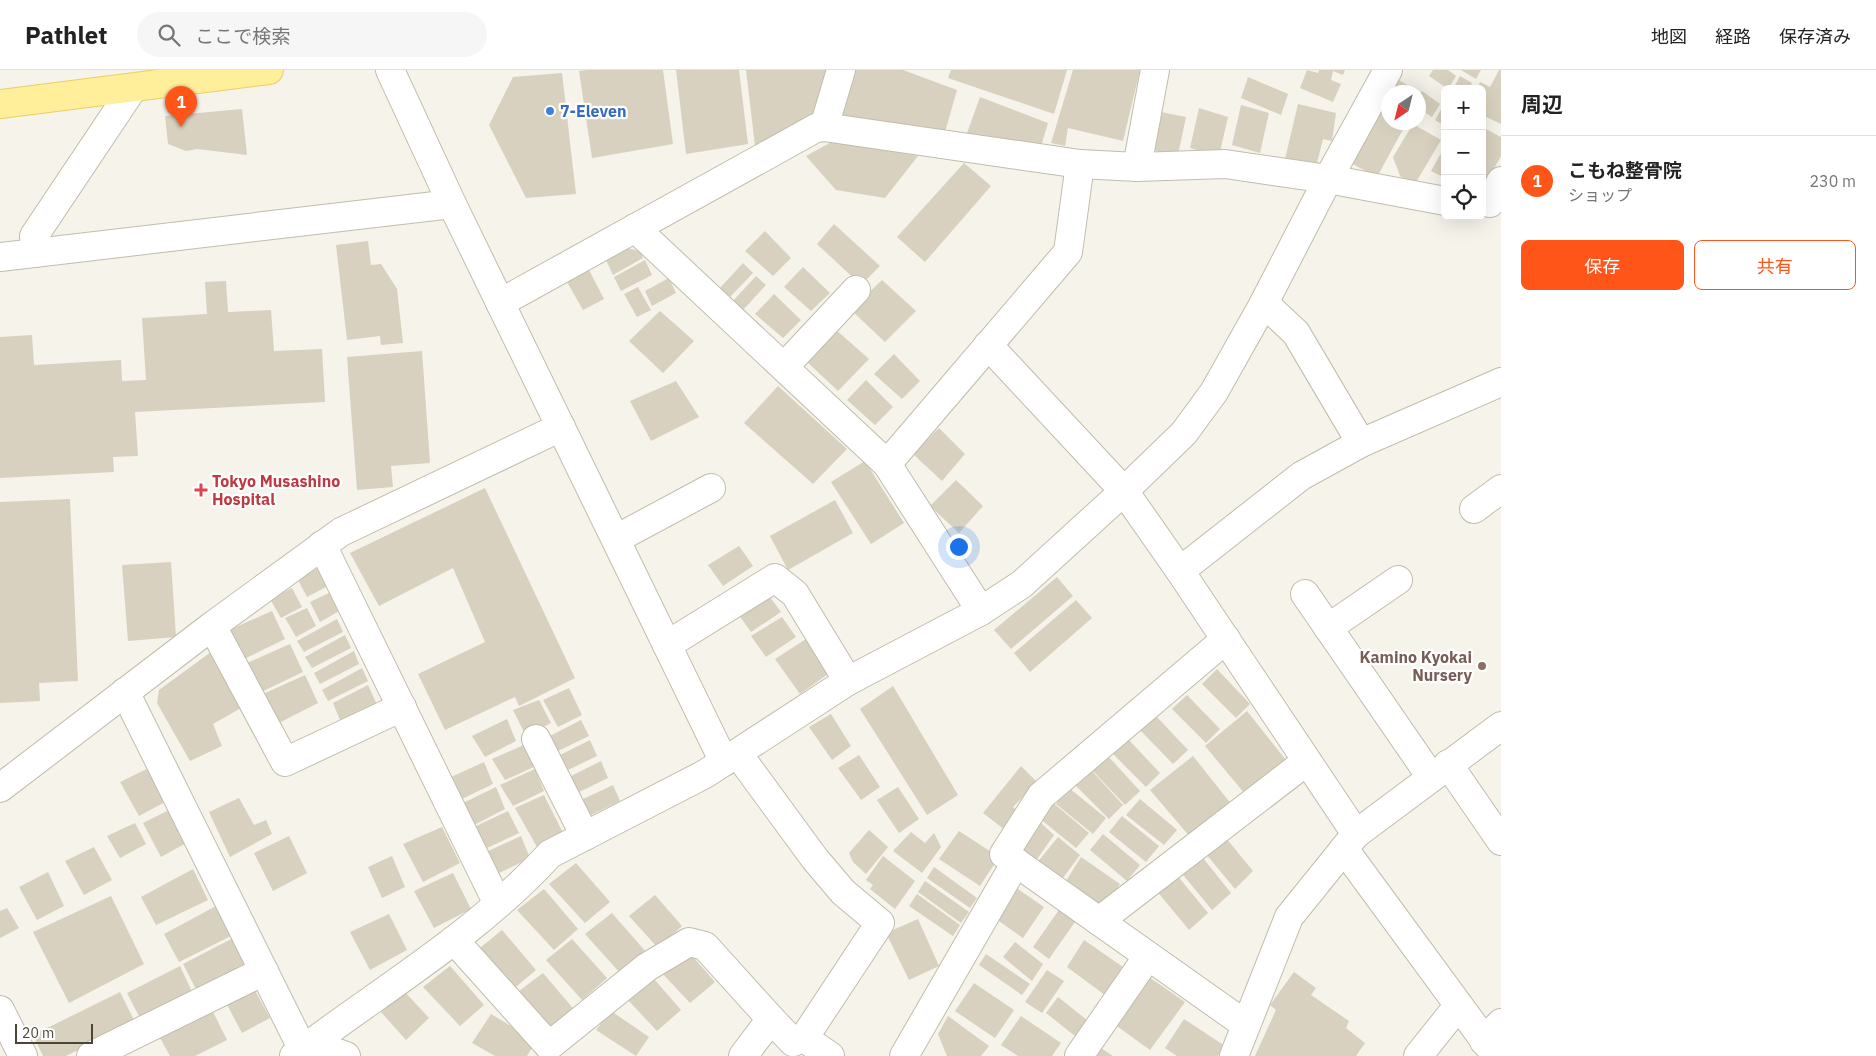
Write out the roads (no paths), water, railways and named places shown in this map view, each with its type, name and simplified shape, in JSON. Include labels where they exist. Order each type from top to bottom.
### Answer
[{"type":"main road","points":[[0,104],[269,70]]},
{"type":"street","points":[[390,70],[452,204],[667,645],[731,758],[843,892],[880,923],[804,1038],[793,1042],[705,946],[689,942],[648,967],[549,1046],[454,940]]},
{"type":"street","points":[[824,128],[841,70]]},
{"type":"street","points":[[1137,167],[1155,70]]},
{"type":"street","points":[[303,1050],[454,940],[532,874],[550,854],[705,774],[848,681],[980,611],[1022,584],[1124,491],[1184,433],[1214,392],[1264,303],[1328,179],[1388,70]]},
{"type":"street","points":[[35,253],[34,236],[133,88]]},
{"type":"street","points":[[500,302],[816,128],[1080,164],[1137,167],[1225,164],[1328,179],[1441,200]]},
{"type":"street","points":[[887,464],[1068,252],[1080,164]]},
{"type":"street","points":[[0,257],[452,204]]},
{"type":"street","points":[[635,228],[887,464],[980,611]]},
{"type":"street","points":[[784,367],[856,290]]},
{"type":"street","points":[[1264,303],[1296,332],[1362,443]]},
{"type":"street","points":[[988,345],[1124,491],[1307,761],[1350,842],[1458,1006],[1494,1040]]},
{"type":"street","points":[[1180,571],[1300,476],[1362,443],[1501,382]]},
{"type":"street","points":[[0,788],[212,626],[340,532],[561,427]]},
{"type":"street","points":[[616,540],[711,488]]},
{"type":"street","points":[[1474,508],[1501,489]]},
{"type":"street","points":[[322,545],[498,904]]},
{"type":"street","points":[[667,645],[775,578],[795,594],[848,681]]},
{"type":"street","points":[[1328,628],[1398,580]]},
{"type":"street","points":[[1305,594],[1328,628],[1440,771],[1501,841]]},
{"type":"street","points":[[212,626],[285,762],[402,707]]},
{"type":"street","points":[[1226,639],[1041,796],[1004,854],[1246,1025]]},
{"type":"street","points":[[125,692],[303,1050]]},
{"type":"street","points":[[1234,1056],[1289,917],[1350,842],[1501,726]]},
{"type":"street","points":[[536,739],[585,836]]},
{"type":"street","points":[[1099,921],[1307,761]]},
{"type":"street","points":[[904,1056],[1016,862]]},
{"type":"street","points":[[1079,1056],[1148,956]]},
{"type":"street","points":[[91,1056],[264,971]]},
{"type":"street","points":[[1418,1056],[1458,1006]]},
{"type":"street","points":[[0,1010],[23,1056]]},
{"type":"street","points":[[743,1056],[771,1019]]},
{"type":"street","points":[[804,1038],[830,1056]]},
{"type":"street","points":[[303,1050],[346,1056]]},
{"type":"place","name":"7-Eleven","points":[[550,111]]},
{"type":"place","name":"こもね整骨院","points":[[181,127]]},
{"type":"place","name":"Tokyo Musashino Hospital","points":[[201,490]]},
{"type":"place","name":"Kamino Kyokai Nursery","points":[[1482,666]]}]
